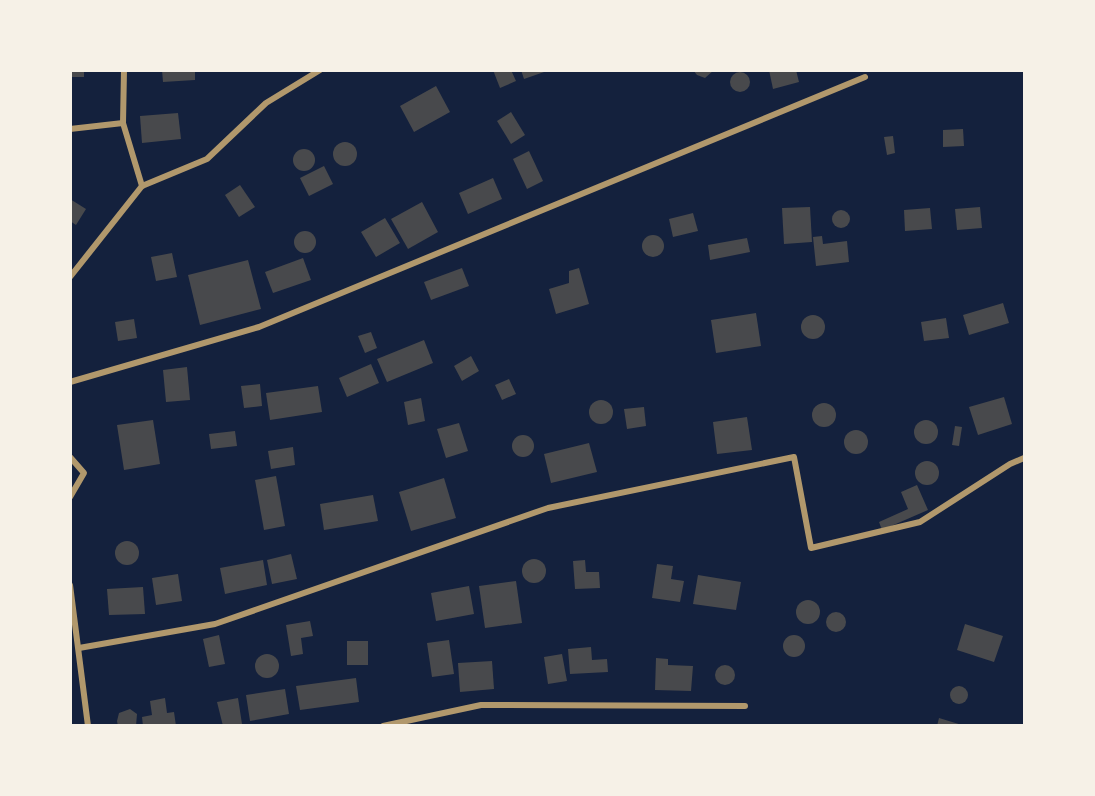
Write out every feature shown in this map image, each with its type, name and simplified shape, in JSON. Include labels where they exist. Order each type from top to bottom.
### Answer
[{"type":"street","points":[[124,70],[123,123],[142,186]]},
{"type":"street","points":[[70,277],[142,186],[207,159],[266,104],[320,70]]},
{"type":"street","points":[[70,382],[260,327],[865,76]]},
{"type":"street","points":[[70,129],[123,123]]},
{"type":"street","points":[[70,457],[84,473],[70,497]]},
{"type":"street","points":[[79,648],[215,624],[548,508],[794,457],[811,548],[920,522],[1010,464],[1024,459]]},
{"type":"street","points":[[70,585],[88,726]]},
{"type":"street","points":[[383,726],[481,705],[745,706]]},
{"type":"building","points":[[70,70],[84,70],[84,77],[70,77]]},
{"type":"building","points":[[162,70],[195,70],[195,80],[163,82]]},
{"type":"building","points":[[493,70],[511,70],[516,81],[500,88]]},
{"type":"building","points":[[521,70],[547,70],[547,71],[524,79]]},
{"type":"building","points":[[693,70],[714,70],[705,78],[697,75]]},
{"type":"building","points":[[769,70],[796,70],[799,82],[773,89]]},
{"type":"building","points":[[740,72],[747,75],[750,82],[747,89],[740,92],[733,89],[730,82],[733,75]]},
{"type":"building","points":[[436,86],[450,112],[414,132],[400,106]]},
{"type":"building","points":[[511,112],[525,135],[511,144],[497,121]]},
{"type":"building","points":[[178,113],[181,139],[142,143],[140,116]]},
{"type":"building","points":[[963,129],[964,146],[943,147],[943,130]]},
{"type":"building","points":[[893,136],[895,153],[887,155],[884,137]]},
{"type":"building","points":[[345,142],[354,145],[357,154],[354,163],[345,166],[336,163],[333,154],[336,145]]},
{"type":"building","points":[[304,149],[312,152],[315,160],[312,168],[304,171],[296,168],[293,160],[296,152]]},
{"type":"building","points":[[529,151],[543,181],[527,189],[513,159]]},
{"type":"building","points":[[324,166],[333,184],[309,196],[300,178]]},
{"type":"building","points":[[493,178],[502,199],[468,214],[459,193]]},
{"type":"building","points":[[240,185],[255,207],[239,217],[225,195]]},
{"type":"building","points":[[70,199],[86,209],[76,225],[70,221]]},
{"type":"building","points":[[422,202],[438,232],[408,249],[391,219]]},
{"type":"building","points":[[810,207],[812,242],[784,244],[782,208]]},
{"type":"building","points":[[980,207],[982,228],[957,230],[955,209]]},
{"type":"building","points":[[930,208],[932,229],[905,231],[904,210]]},
{"type":"building","points":[[837,210],[845,210],[850,215],[848,226],[837,228],[832,223],[832,215]]},
{"type":"building","points":[[693,213],[698,231],[673,237],[669,219]]},
{"type":"building","points":[[385,218],[400,243],[376,257],[361,232]]},
{"type":"building","points":[[305,231],[315,238],[316,242],[309,252],[305,253],[295,246],[294,242],[301,232]]},
{"type":"building","points":[[653,235],[661,238],[664,246],[661,254],[653,257],[645,254],[642,246],[645,238]]},
{"type":"building","points":[[822,236],[823,244],[847,241],[849,262],[816,266],[813,237]]},
{"type":"building","points":[[747,238],[750,252],[710,260],[708,245]]},
{"type":"building","points":[[172,253],[177,277],[156,281],[151,257]]},
{"type":"building","points":[[303,258],[311,280],[273,293],[265,272]]},
{"type":"building","points":[[248,260],[261,309],[200,325],[188,275]]},
{"type":"building","points":[[462,268],[469,286],[431,300],[424,282]]},
{"type":"building","points":[[579,268],[589,304],[556,314],[549,289],[569,283],[569,271]]},
{"type":"building","points":[[1003,303],[1009,323],[969,335],[963,315]]},
{"type":"building","points":[[756,313],[761,346],[716,353],[711,320]]},
{"type":"building","points":[[813,315],[822,318],[825,327],[822,336],[813,339],[804,336],[801,327],[804,318]]},
{"type":"building","points":[[946,318],[949,338],[924,341],[921,322]]},
{"type":"building","points":[[134,319],[137,338],[118,341],[115,322]]},
{"type":"building","points":[[371,332],[377,348],[365,353],[358,336]]},
{"type":"building","points":[[424,340],[433,363],[387,382],[377,359]]},
{"type":"building","points":[[471,356],[479,371],[462,381],[454,366]]},
{"type":"building","points":[[371,364],[379,383],[347,397],[339,378]]},
{"type":"building","points":[[187,367],[190,400],[166,402],[163,370]]},
{"type":"building","points":[[509,379],[516,394],[502,400],[495,385]]},
{"type":"building","points":[[260,384],[262,406],[244,408],[241,386]]},
{"type":"building","points":[[318,386],[322,412],[270,420],[266,393]]},
{"type":"building","points":[[1004,397],[1012,424],[978,435],[969,407]]},
{"type":"building","points":[[421,398],[425,421],[408,425],[404,402]]},
{"type":"building","points":[[601,400],[610,403],[613,412],[610,421],[601,424],[592,421],[589,412],[592,403]]},
{"type":"building","points":[[824,403],[833,406],[836,415],[833,424],[824,427],[815,424],[812,415],[815,406]]},
{"type":"building","points":[[644,407],[646,426],[627,429],[624,409]]},
{"type":"building","points":[[747,417],[752,450],[717,454],[713,422]]},
{"type":"building","points":[[153,420],[160,464],[124,470],[117,425]]},
{"type":"building","points":[[926,420],[935,423],[938,432],[935,441],[926,444],[917,441],[914,432],[917,423]]},
{"type":"building","points":[[459,423],[468,451],[446,458],[437,429]]},
{"type":"building","points":[[955,426],[962,427],[959,446],[952,445]]},
{"type":"building","points":[[856,430],[864,434],[868,442],[864,450],[856,454],[848,450],[844,442],[848,434]]},
{"type":"building","points":[[235,431],[237,446],[211,449],[209,434]]},
{"type":"building","points":[[523,435],[531,438],[534,446],[531,454],[523,457],[515,454],[512,446],[515,438]]},
{"type":"building","points":[[589,443],[597,472],[551,483],[544,454]]},
{"type":"building","points":[[293,447],[295,465],[271,469],[268,451]]},
{"type":"building","points":[[927,461],[936,464],[939,473],[936,482],[927,485],[918,482],[915,473],[918,464]]},
{"type":"building","points":[[276,476],[285,526],[264,530],[255,480]]},
{"type":"building","points":[[444,478],[456,518],[411,531],[399,492]]},
{"type":"building","points":[[917,485],[928,510],[882,530],[879,522],[908,509],[901,492]]},
{"type":"building","points":[[373,495],[378,521],[324,530],[320,504]]},
{"type":"building","points":[[127,541],[136,544],[139,553],[136,562],[127,565],[118,562],[115,553],[118,544]]},
{"type":"building","points":[[291,554],[297,579],[272,584],[267,560]]},
{"type":"building","points":[[534,559],[543,562],[546,571],[543,580],[534,583],[525,580],[522,571],[525,562]]},
{"type":"building","points":[[263,560],[267,585],[225,594],[220,568]]},
{"type":"building","points":[[585,560],[586,572],[599,572],[600,588],[575,589],[573,561]]},
{"type":"building","points":[[657,564],[673,566],[671,579],[684,581],[680,602],[652,598]]},
{"type":"building","points":[[178,574],[182,601],[156,605],[152,578]]},
{"type":"building","points":[[698,575],[741,582],[736,610],[693,604]]},
{"type":"building","points":[[516,581],[522,623],[485,628],[479,586]]},
{"type":"building","points":[[469,586],[474,614],[436,621],[431,593]]},
{"type":"building","points":[[143,587],[145,614],[109,615],[107,589]]},
{"type":"building","points":[[808,600],[813,601],[819,607],[819,617],[813,623],[808,624],[803,623],[797,617],[796,612],[797,607],[803,601]]},
{"type":"building","points":[[832,612],[840,612],[846,618],[846,626],[840,632],[832,632],[826,626],[826,618]]},
{"type":"building","points":[[310,621],[313,636],[301,638],[303,654],[291,656],[286,625]]},
{"type":"building","points":[[965,624],[1003,636],[994,662],[957,650]]},
{"type":"building","points":[[219,635],[225,664],[209,667],[203,639]]},
{"type":"building","points":[[794,635],[802,638],[805,646],[802,654],[794,657],[786,654],[783,646],[786,638]]},
{"type":"building","points":[[449,640],[454,674],[432,677],[427,643]]},
{"type":"building","points":[[347,641],[368,641],[368,665],[347,665]]},
{"type":"building","points":[[591,647],[592,660],[607,659],[608,672],[570,674],[568,649]]},
{"type":"building","points":[[267,654],[275,658],[279,666],[275,674],[267,678],[259,674],[255,666],[259,658]]},
{"type":"building","points":[[562,654],[567,681],[548,684],[544,657]]},
{"type":"building","points":[[656,658],[668,659],[668,665],[693,666],[691,691],[655,690]]},
{"type":"building","points":[[492,661],[494,689],[460,692],[458,663]]},
{"type":"building","points":[[725,665],[732,668],[735,675],[732,682],[725,685],[718,682],[715,675],[718,668]]},
{"type":"building","points":[[356,678],[359,702],[300,710],[296,686]]},
{"type":"building","points":[[955,686],[963,686],[968,691],[966,702],[955,704],[950,699],[950,691]]},
{"type":"building","points":[[285,689],[289,714],[250,721],[246,695]]},
{"type":"building","points":[[165,698],[167,713],[174,712],[176,726],[143,726],[142,717],[152,715],[150,701]]},
{"type":"building","points":[[238,698],[242,724],[223,726],[217,702]]},
{"type":"building","points":[[130,709],[137,714],[136,726],[118,726],[119,713]]},
{"type":"building","points":[[939,718],[962,725],[962,726],[937,726]]}]
